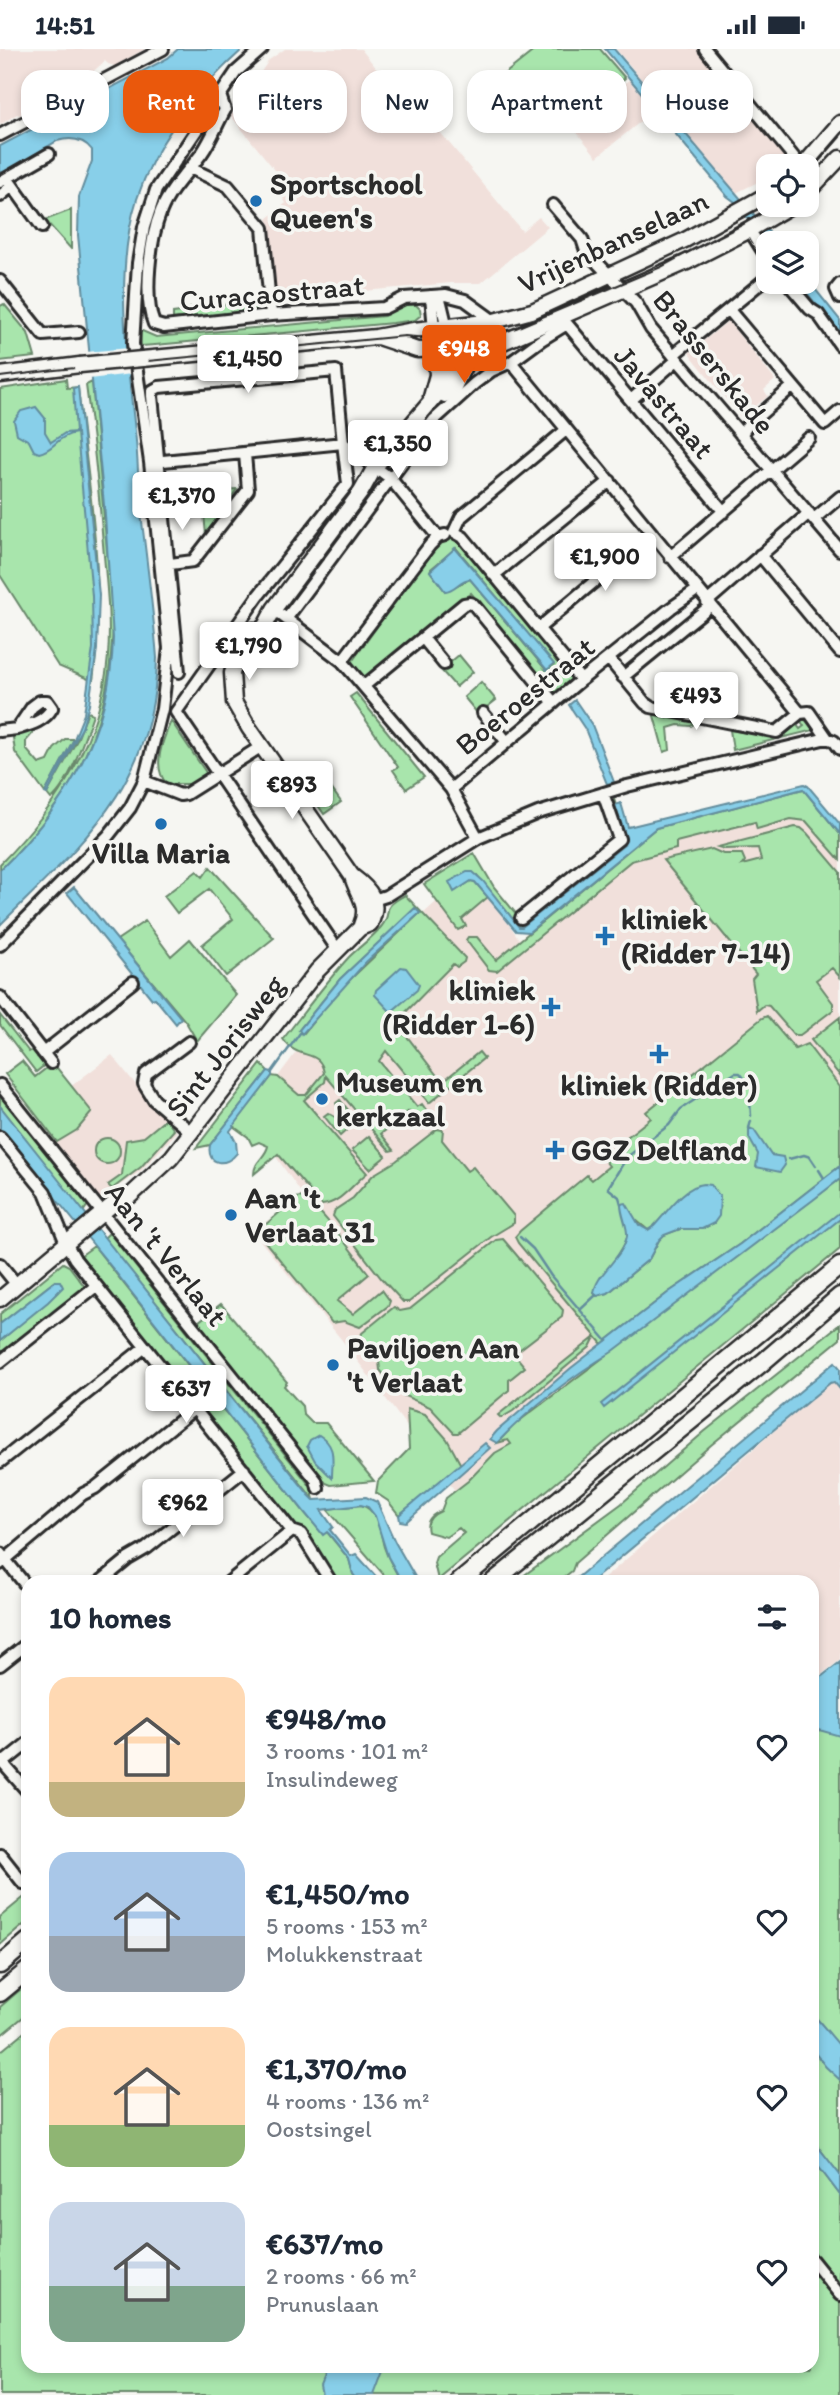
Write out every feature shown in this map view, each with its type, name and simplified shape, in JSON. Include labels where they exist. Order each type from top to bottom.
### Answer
[{"type":"highway","points":[[468,1575],[840,1266]]},
{"type":"highway","points":[[502,1575],[840,1296]]},
{"type":"highway","points":[[763,1362],[840,1310]]},
{"type":"highway","points":[[0,1965],[21,1947]]},
{"type":"highway","points":[[0,1993],[21,1976]]},
{"type":"main road","points":[[813,154],[840,123]]},
{"type":"main road","points":[[819,180],[840,158]]},
{"type":"main road","name":"Vrijenbanselaan","points":[[0,375],[376,337],[494,321],[532,311],[685,240],[756,201]]},
{"type":"main road","name":"Vrijenbanselaan","points":[[376,337],[417,350],[473,348],[541,333],[623,290],[756,229],[774,217]]},
{"type":"main road","points":[[370,902],[362,883],[352,876],[249,728],[234,702],[232,673],[251,637],[265,626],[274,609],[361,492],[382,473],[395,453],[401,437],[446,384],[449,376],[440,328]]},
{"type":"main road","points":[[429,402],[453,389],[473,348]]},
{"type":"main road","points":[[429,402],[442,349]]},
{"type":"main road","points":[[417,350],[437,375]]},
{"type":"main road","name":"Sint Jorisweg","points":[[0,1299],[102,1219],[112,1205],[130,1196],[171,1158],[295,997],[337,949],[360,928],[369,925],[376,912],[370,902]]},
{"type":"street","points":[[0,135],[163,49]]},
{"type":"street","points":[[155,461],[133,344],[138,263],[144,227],[156,190],[236,72],[262,49]]},
{"type":"street","points":[[705,49],[792,154]]},
{"type":"street","points":[[220,95],[225,110],[203,151],[190,168],[228,186],[263,228],[271,315]]},
{"type":"street","points":[[0,195],[6,182],[50,154]]},
{"type":"street","name":"Curaçaostraat","points":[[190,168],[174,187],[161,211],[155,237],[149,286],[150,315],[153,324],[158,327],[384,307],[404,298],[446,295],[465,300],[494,321]]},
{"type":"street","points":[[6,182],[42,227]]},
{"type":"street","name":"Brasserskade","points":[[553,205],[582,239],[586,251],[636,303],[651,329],[675,358],[840,550]]},
{"type":"street","points":[[0,281],[43,335],[79,332]]},
{"type":"street","points":[[631,400],[756,287]]},
{"type":"street","points":[[797,294],[818,314],[840,345]]},
{"type":"street","points":[[431,296],[440,328]]},
{"type":"street","points":[[729,310],[825,424],[840,411]]},
{"type":"street","name":"Vrijenbanselaan","points":[[286,618],[382,473],[455,400],[491,371],[511,362],[541,333],[567,324]]},
{"type":"street","name":"Javastraat","points":[[567,324],[724,512]]},
{"type":"street","points":[[511,362],[800,713]]},
{"type":"street","points":[[0,945],[108,836],[130,808],[144,781],[173,671],[169,648],[152,391],[159,387],[335,371],[348,484],[258,596],[176,712]]},
{"type":"street","points":[[741,435],[747,426],[793,386]]},
{"type":"street","points":[[454,532],[461,517],[566,430]]},
{"type":"street","points":[[670,557],[809,438]]},
{"type":"street","points":[[155,461],[342,443],[382,473],[438,537]]},
{"type":"street","points":[[165,565],[193,561],[248,490],[244,454]]},
{"type":"street","points":[[495,575],[610,481]]},
{"type":"street","name":"Boeroestraat","points":[[622,677],[709,604],[760,555],[840,497]]},
{"type":"street","points":[[342,661],[438,537],[454,532],[463,537],[582,680]]},
{"type":"street","points":[[538,628],[651,534]]},
{"type":"street","points":[[760,555],[840,652]]},
{"type":"street","name":"Boeroestraat","points":[[451,789],[671,608],[697,590]]},
{"type":"street","points":[[364,687],[470,603],[554,703]]},
{"type":"street","points":[[274,609],[342,661],[451,789],[478,838]]},
{"type":"street","points":[[423,638],[444,664]]},
{"type":"street","points":[[608,659],[651,707],[772,731],[780,729],[800,713],[809,712],[827,738],[834,741],[840,749]]},
{"type":"street","points":[[173,671],[200,679]]},
{"type":"street","points":[[162,709],[176,712],[337,949]]},
{"type":"street","points":[[483,713],[507,742]]},
{"type":"street","points":[[0,731],[17,729]]},
{"type":"street","points":[[370,902],[411,881],[478,838],[538,813],[603,793],[827,738]]},
{"type":"street","points":[[144,781],[186,794],[262,746]]},
{"type":"street","points":[[521,918],[618,839],[603,793]]},
{"type":"street","points":[[43,1053],[133,982]]},
{"type":"street","points":[[0,997],[51,1063]]},
{"type":"street","points":[[188,1042],[146,1074],[144,1084],[154,1100],[191,1132]]},
{"type":"street","name":"Aan 't Verlaat","points":[[0,1085],[102,1219],[316,1480],[318,1488]]},
{"type":"street","points":[[0,1137],[45,1192],[68,1247],[96,1286],[292,1531],[301,1534],[327,1575]]},
{"type":"street","points":[[0,1264],[17,1285]]},
{"type":"street","points":[[0,1363],[96,1286]]},
{"type":"street","points":[[0,1462],[145,1347]]},
{"type":"street","points":[[21,1580],[2,1558],[83,1494],[101,1484],[194,1409]]},
{"type":"street","points":[[109,1575],[147,1548],[244,1470]]},
{"type":"street","points":[[238,1575],[292,1531]]},
{"type":"street","points":[[0,1665],[21,1648]]},
{"type":"street","points":[[21,1748],[1,1761],[21,1782]]},
{"type":"street","points":[[1,1857],[21,1876]]},
{"type":"street","points":[[819,2269],[840,2295]]},
{"type":"shaded area","points":[[0,49],[145,49],[115,66],[105,61],[95,70],[21,70],[21,114],[0,125]]},
{"type":"shaded area","points":[[285,49],[361,49],[378,70],[361,70],[361,133],[441,133],[522,231],[539,217],[548,227],[481,283],[451,283],[277,299],[270,225],[267,219],[286,203],[279,193],[288,186],[245,133],[347,133],[347,70],[262,70],[269,60]]},
{"type":"shaded area","points":[[616,49],[698,49],[715,70],[641,70],[641,121],[627,133],[627,81],[636,73]]},
{"type":"shaded area","points":[[753,117],[783,154],[756,154],[756,183],[736,193],[686,133],[753,133]]},
{"type":"shaded area","points":[[577,133],[626,133],[597,157]]},
{"type":"shaded area","points":[[728,321],[775,380],[764,390],[768,396],[741,418],[689,353]]},
{"type":"shaded area","name":"GGZ Delfland","points":[[798,791],[840,841],[840,1182],[459,1496],[341,1339],[253,1232],[302,1194],[248,1117],[349,981],[445,894],[474,873],[519,939],[662,828]]},
{"type":"shaded area","points":[[112,1055],[177,1132],[141,1171],[99,1199],[54,1143],[88,1111],[70,1087]]},
{"type":"shaded area","points":[[840,1374],[840,1660],[819,1676],[819,1575],[608,1575]]},
{"type":"green space","points":[[536,49],[600,49],[618,70],[510,70]]},
{"type":"green space","points":[[71,210],[71,249],[45,220]]},
{"type":"green space","points":[[259,299],[262,310],[173,319],[173,313],[189,311],[190,308]]},
{"type":"green space","points":[[4,304],[28,333],[35,357],[0,361],[0,306]]},
{"type":"green space","points":[[401,305],[416,305],[421,315],[415,320],[393,323],[141,346],[140,330],[156,337],[384,316]]},
{"type":"green space","points":[[66,379],[67,388],[78,387],[95,534],[98,608],[93,681],[58,666],[0,575],[0,389]]},
{"type":"green space","points":[[92,382],[113,618],[106,693],[85,757],[69,786],[27,842],[0,870],[0,864],[40,818],[73,769],[86,743],[104,687],[109,614],[86,385]]},
{"type":"green space","points":[[237,489],[206,535],[202,492]]},
{"type":"green space","points":[[450,534],[456,535],[576,676],[555,693],[471,593],[371,677],[365,678],[351,663],[427,557]],"holes":[[[456,548],[554,665],[546,670],[470,579],[445,591],[431,569]]]},
{"type":"green space","points":[[459,655],[473,672],[456,687],[441,670]]},
{"type":"green space","points":[[481,682],[496,700],[478,714],[464,697]]},
{"type":"green space","points":[[356,693],[424,777],[406,789],[393,770],[398,767],[350,697]]},
{"type":"green space","points":[[88,712],[93,714],[76,760],[64,784],[51,799],[47,794],[77,740]]},
{"type":"green space","points":[[653,712],[698,721],[691,726],[678,725],[668,728],[670,750],[664,752]]},
{"type":"green space","points":[[803,717],[814,730],[733,750],[730,730],[778,738],[796,724],[800,729],[804,726],[800,720]]},
{"type":"green space","points":[[171,721],[207,774],[191,784],[167,784],[162,777],[160,753]]},
{"type":"green space","points":[[33,724],[34,732],[26,741],[26,749],[39,764],[48,761],[54,749],[65,739],[74,739],[45,793],[15,752],[12,730]]},
{"type":"green space","points":[[321,774],[341,802],[324,814],[304,785]]},
{"type":"green space","points":[[803,789],[840,834],[840,860],[806,821],[791,819],[757,829],[755,822],[676,842],[676,849],[631,861],[497,971],[489,970],[466,940],[468,937],[477,937],[496,960],[656,828]]},
{"type":"green space","points":[[614,799],[626,839],[624,845],[525,926],[519,927],[477,875],[455,891],[471,881],[488,897],[462,919],[466,926],[458,930],[424,884],[474,853],[494,887],[522,921],[620,841],[609,801]]},
{"type":"green space","points":[[795,827],[807,833],[840,872],[840,977],[832,968],[816,980],[833,1003],[833,1010],[800,1035],[794,1035],[769,1006],[764,1005],[757,1011],[752,979],[756,974],[663,860],[712,849],[723,854],[742,854],[745,861],[742,865],[761,860],[758,848],[718,847]]},
{"type":"green space","points":[[210,867],[274,938],[226,976],[202,945],[233,919],[209,889],[177,913],[164,896],[197,871],[203,877]]},
{"type":"green space","points":[[405,895],[465,958],[457,967],[453,964],[394,1024],[442,1082],[479,1052],[484,1058],[429,1103],[386,1051],[379,1061],[417,1107],[422,1104],[431,1117],[422,1126],[409,1111],[381,1134],[394,1150],[390,1151],[326,1076],[325,1082],[304,1100],[367,1173],[341,1197],[322,1205],[278,1154],[254,1174],[268,1146],[259,1142],[252,1145],[248,1137],[233,1126],[272,1076],[278,1077],[299,1095],[306,1095],[324,1073],[318,1060],[295,1050],[283,1039],[340,967],[381,927],[391,904]],"holes":[[[415,909],[419,914],[336,993],[304,1033],[299,1030],[340,979]]]},
{"type":"green space","points":[[145,921],[171,956],[190,939],[236,995],[197,1041],[186,1022],[117,940]]},
{"type":"green space","points":[[0,1015],[29,1052],[34,1049],[46,1064],[36,1072],[0,1025]]},
{"type":"green space","points":[[767,1016],[795,1049],[807,1044],[840,1087],[840,1166],[740,1244],[669,1292],[602,1344],[515,1237],[587,1175],[592,1180],[609,1166],[605,1161],[612,1155],[620,1155],[626,1149],[627,1137],[651,1118],[646,1112]],"holes":[[[676,1203],[720,1208],[714,1223],[702,1229],[680,1229],[664,1235],[649,1259],[608,1293],[597,1296],[594,1293],[637,1221],[648,1230]]]},
{"type":"green space","points":[[840,1017],[840,1076],[811,1040]]},
{"type":"green space","points":[[22,1061],[35,1077],[53,1063],[92,1112],[77,1130],[57,1142],[5,1074]]},
{"type":"green space","points":[[261,1064],[268,1071],[210,1145],[196,1148]]},
{"type":"green space","points":[[0,1088],[90,1202],[83,1212],[0,1106]]},
{"type":"green space","points":[[340,1100],[357,1121],[340,1136],[324,1116],[328,1113],[337,1118],[340,1115],[336,1103]]},
{"type":"green space","points":[[166,1119],[174,1130],[141,1167],[112,1189],[108,1185],[122,1175],[126,1140],[144,1137]]},
{"type":"green space","points":[[437,1129],[443,1130],[442,1140],[467,1171],[473,1167],[514,1216],[514,1223],[491,1237],[409,1302],[403,1302],[333,1216],[335,1210],[353,1198],[373,1175]]},
{"type":"green space","points":[[369,1136],[386,1156],[370,1169],[352,1150]]},
{"type":"green space","points":[[107,1138],[116,1142],[120,1151],[116,1160],[107,1164],[98,1160],[94,1151],[98,1142]]},
{"type":"green space","points":[[840,1179],[840,1249],[444,1575],[437,1575],[434,1563],[436,1557],[464,1533],[459,1528],[446,1537],[428,1532],[428,1522],[441,1511],[446,1498],[468,1481],[495,1453],[511,1444],[508,1440],[497,1443],[514,1425]]},
{"type":"green space","points":[[300,1197],[327,1220],[369,1274],[337,1301],[353,1314],[382,1290],[390,1301],[388,1306],[360,1327],[344,1321],[332,1323],[257,1232]]},
{"type":"green space","points":[[109,1233],[311,1487],[314,1500],[104,1238]]},
{"type":"green space","points":[[503,1239],[563,1310],[562,1317],[514,1354],[525,1367],[509,1380],[509,1390],[458,1433],[454,1433],[430,1407],[400,1394],[380,1370],[379,1361],[361,1336],[394,1307],[400,1311],[410,1309],[496,1240]]},
{"type":"green space","points":[[94,1246],[305,1513],[323,1534],[327,1532],[349,1559],[354,1575],[328,1575],[79,1262],[80,1256]]},
{"type":"green space","points":[[63,1263],[69,1266],[85,1287],[0,1355],[0,1341],[58,1292],[55,1281],[0,1324],[0,1314]]},
{"type":"green space","points":[[221,1304],[287,1382],[284,1386],[302,1406],[303,1414],[312,1423],[326,1423],[374,1481],[331,1485],[326,1483],[198,1322]]},
{"type":"green space","points":[[840,1324],[840,1339],[711,1445],[575,1563],[572,1571],[567,1575],[525,1575],[621,1504],[704,1432]]},
{"type":"green space","points":[[595,1337],[590,1347],[513,1411],[501,1418],[498,1415]]},
{"type":"green space","points":[[407,1409],[425,1414],[447,1439],[461,1465],[399,1515],[388,1501],[376,1493],[378,1481],[409,1449]]},
{"type":"green space","points":[[361,1505],[372,1512],[398,1575],[384,1575],[327,1509]]},
{"type":"green space","points":[[840,1685],[840,2175],[819,2148],[819,1702]]},
{"type":"green space","points":[[21,1900],[21,1927],[0,1945],[0,1917]]},
{"type":"green space","points":[[21,1989],[21,2019],[0,2036],[0,2007]]},
{"type":"green space","points":[[21,2035],[21,2373],[819,2373],[819,2167],[840,2195],[840,2395],[0,2395],[0,2052]]},
{"type":"water","points":[[178,49],[243,49],[219,72],[145,70],[168,58]]},
{"type":"water","points":[[605,49],[614,49],[641,81],[641,92],[627,76],[627,70],[622,70]]},
{"type":"water","points":[[123,82],[123,133],[169,133],[155,156],[137,199],[130,226],[124,284],[126,344],[140,505],[157,658],[153,702],[143,741],[128,776],[108,808],[85,838],[0,925],[0,870],[45,820],[80,765],[94,736],[104,705],[113,638],[105,515],[78,235],[79,197],[92,161],[92,150],[76,139],[57,141],[0,175],[0,146],[25,133],[109,133],[109,89]]},
{"type":"water","points":[[675,133],[685,133],[768,231],[757,231],[735,202]]},
{"type":"water","points":[[808,294],[819,294],[840,320],[840,334]]},
{"type":"water","points":[[78,387],[99,595],[97,649],[89,705],[82,728],[47,794],[45,793],[84,714],[93,648],[92,596],[77,433],[70,434],[39,453],[34,451],[29,441],[17,434],[14,421],[21,411],[36,407],[45,418],[45,432],[51,442],[65,433],[76,432],[73,388]]},
{"type":"water","points":[[455,548],[554,664],[547,670],[470,579],[445,591],[430,571]]},
{"type":"water","points":[[575,700],[592,725],[614,782],[607,784],[585,729],[569,705]]},
{"type":"water","points":[[804,784],[840,824],[840,834],[803,789],[656,828],[529,932],[516,931],[475,882],[471,881],[454,892],[449,882],[467,872],[473,872],[519,927],[522,927],[624,845],[626,839],[615,805],[621,803],[628,827]]},
{"type":"water","points":[[74,887],[181,1018],[176,1024],[155,998],[152,999],[67,893]]},
{"type":"water","points":[[415,908],[420,913],[366,962],[302,1034],[299,1030],[340,979]]},
{"type":"water","points":[[401,967],[406,968],[419,985],[417,990],[391,1012],[375,995],[376,990]]},
{"type":"water","points":[[268,1071],[272,1072],[272,1076],[230,1131],[236,1142],[237,1153],[228,1161],[214,1160],[211,1157],[210,1145]]},
{"type":"water","points":[[0,1106],[309,1495],[314,1500],[366,1497],[377,1502],[414,1575],[398,1575],[388,1557],[375,1516],[368,1507],[361,1505],[321,1510],[333,1527],[330,1530],[351,1556],[356,1554],[375,1575],[354,1575],[349,1559],[329,1534],[327,1532],[323,1535],[305,1513],[0,1130]]},
{"type":"water","points":[[749,1128],[754,1130],[771,1155],[783,1157],[785,1165],[780,1172],[756,1167],[758,1154],[749,1138]]},
{"type":"water","points":[[840,1166],[840,1179],[612,1352],[552,1394],[497,1443],[490,1439],[571,1368],[669,1292],[740,1244]]},
{"type":"water","points":[[704,1184],[711,1185],[720,1197],[719,1216],[714,1223],[702,1229],[680,1229],[664,1235],[649,1259],[608,1293],[597,1296],[594,1293],[599,1279],[625,1244],[627,1236],[621,1204],[626,1203],[639,1225],[648,1230],[683,1194]]},
{"type":"water","points":[[840,1212],[840,1219],[604,1408],[601,1404]]},
{"type":"water","points":[[55,1281],[60,1281],[63,1287],[0,1341],[0,1324]]},
{"type":"water","points":[[835,1362],[840,1368],[840,1389],[834,1382],[830,1383],[599,1575],[580,1575]]},
{"type":"water","points":[[319,1435],[331,1449],[332,1478],[315,1461],[307,1446],[310,1440]]},
{"type":"water","points":[[485,1443],[490,1448],[406,1522],[400,1521],[399,1515]]},
{"type":"water","points":[[840,1662],[840,1736],[819,1730],[819,1678]]},
{"type":"water","points":[[819,2021],[840,2046],[840,2080],[819,2058]]},
{"type":"water","points":[[819,2148],[840,2175],[840,2195],[819,2167]]},
{"type":"water","points":[[325,2373],[382,2373],[374,2395],[322,2395],[320,2385]]},
{"type":"pier","points":[[129,348],[132,374],[89,379],[86,352]]},
{"type":"waterway","points":[[272,1072],[300,1033]]},
{"type":"waterway","points":[[621,1204],[619,1197],[608,1188],[627,1157],[669,1125],[681,1109],[735,1073],[740,1073],[744,1078]]},
{"type":"waterway","points":[[747,1081],[753,1089],[750,1101],[751,1116]]},
{"type":"waterway","points":[[749,1128],[751,1121]]},
{"type":"waterway","points":[[789,1159],[804,1155],[810,1157],[816,1166]]},
{"type":"waterway","points":[[819,1170],[824,1178]]},
{"type":"waterway","points":[[520,1237],[533,1249],[551,1276],[580,1310]]},
{"type":"waterway","points":[[596,1295],[580,1310],[606,1340]]},
{"type":"tram line","points":[[819,161],[840,137]]},
{"type":"tram line","points":[[0,377],[405,336],[460,341],[516,328],[661,267],[756,215]]},
{"type":"place","name":"Sportschool Queen's","points":[[256,201]]},
{"type":"place","name":"Villa Maria","points":[[161,824]]},
{"type":"place","name":"kliniek (Ridder 7-14)","points":[[605,936]]},
{"type":"place","name":"kliniek (Ridder 1-6)","points":[[551,1007]]},
{"type":"place","name":"kliniek (Ridder)","points":[[659,1054]]},
{"type":"place","name":"Museum en kerkzaal","points":[[322,1099]]},
{"type":"place","name":"GGZ Delfland","points":[[555,1150]]},
{"type":"place","name":"Aan 't Verlaat 31","points":[[231,1215]]},
{"type":"place","name":"Paviljoen Aan 't Verlaat","points":[[333,1365]]}]
